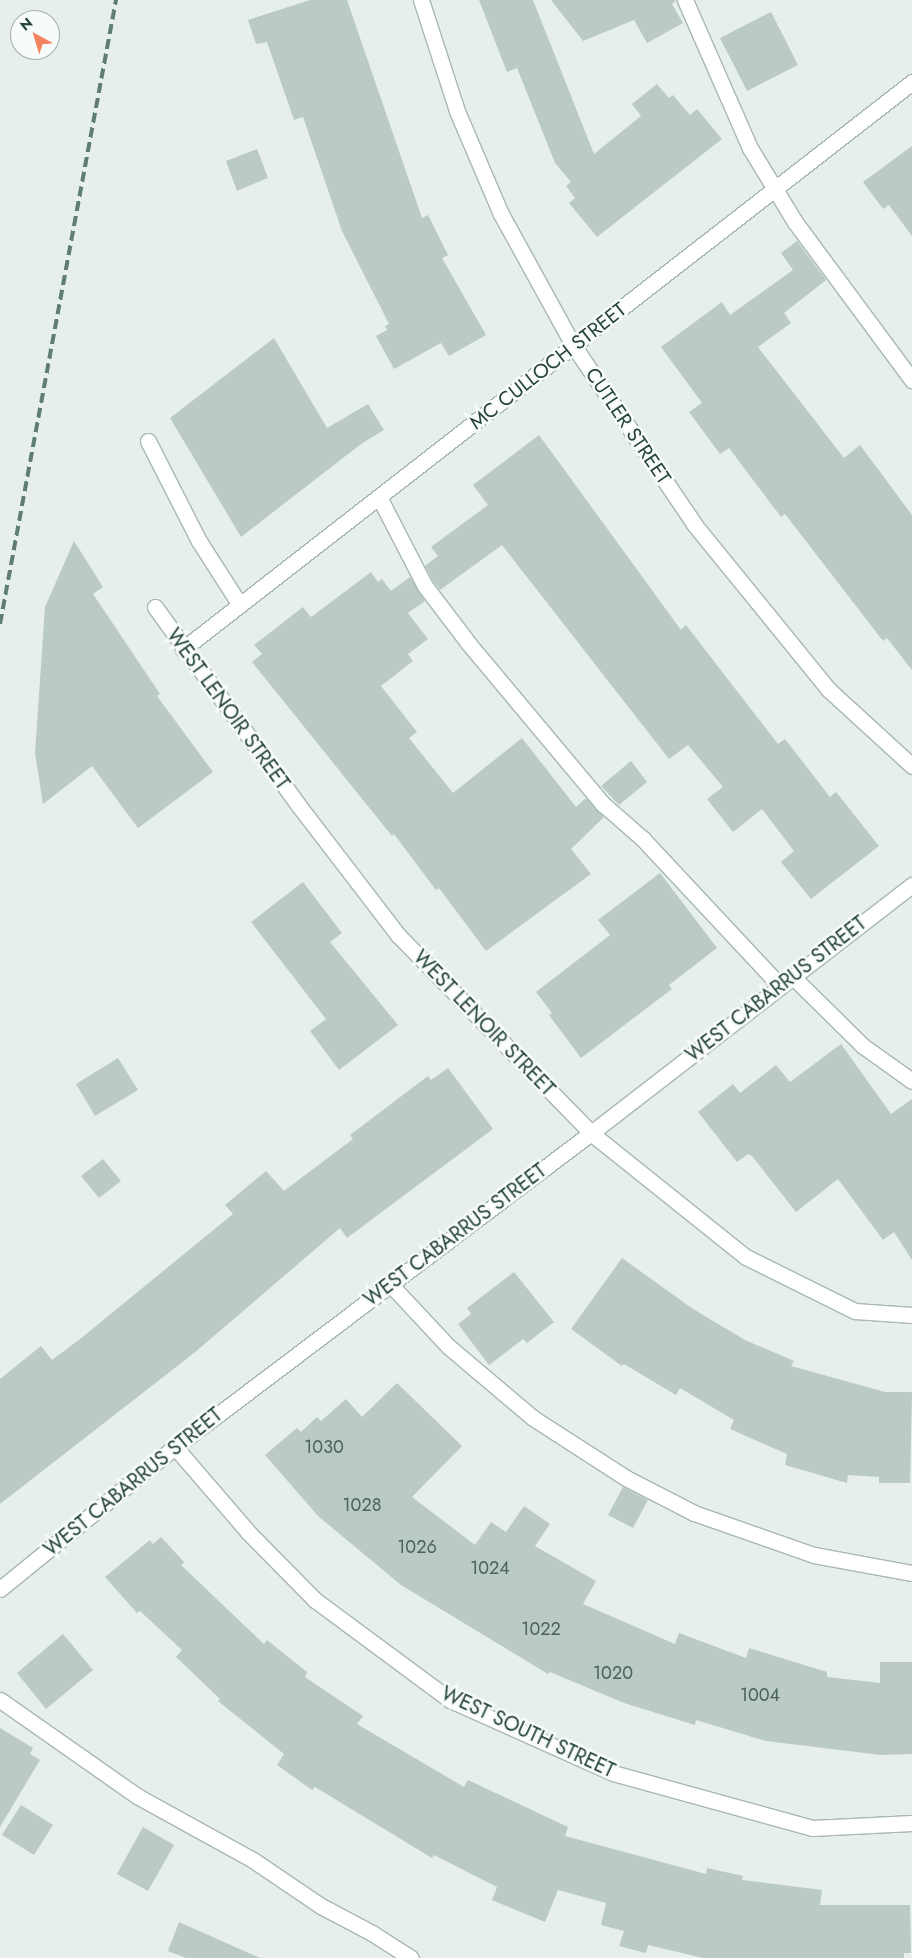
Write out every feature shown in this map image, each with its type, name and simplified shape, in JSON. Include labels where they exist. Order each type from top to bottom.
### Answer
[{"type":"street","name":"CUTLER STREET","points":[[421,0],[457,110],[501,214],[573,345],[694,524],[828,689],[912,766]]},
{"type":"street","points":[[685,0],[750,148],[775,189],[833,275],[912,380]]},
{"type":"street","name":"MC CULLOCH STREET","points":[[183,649],[912,82]]},
{"type":"street","points":[[148,441],[199,541],[240,605]]},
{"type":"street","points":[[379,497],[425,586],[469,644],[603,804],[643,839],[780,986]]},
{"type":"street","name":"WEST LENOIR STREET","points":[[155,607],[183,649],[398,935],[591,1133],[746,1257],[855,1311],[912,1315]]},
{"type":"street","name":"WEST CABARRUS STREET","points":[[0,1589],[175,1447],[591,1133],[912,885]]},
{"type":"street","points":[[792,976],[863,1046],[912,1081]]},
{"type":"street","points":[[390,1284],[449,1348],[533,1418],[626,1478],[694,1513],[814,1555],[912,1573]]},
{"type":"street","name":"WEST SOUTH STREET","points":[[175,1447],[248,1532],[315,1600],[450,1700],[613,1773],[812,1828],[912,1824]]},
{"type":"street","points":[[0,1700],[138,1796],[253,1860],[320,1906],[372,1933],[410,1958]]},
{"type":"building","points":[[310,0],[347,0],[422,218],[428,215],[448,255],[442,258],[486,335],[449,356],[441,343],[394,369],[376,336],[387,330],[385,326],[389,324],[342,231],[303,117],[294,120],[267,42],[256,44],[248,20]]},
{"type":"building","points":[[479,0],[533,0],[594,154],[641,116],[632,104],[657,84],[669,98],[673,95],[690,115],[697,109],[722,139],[597,237],[569,203],[575,198],[566,186],[571,182],[555,163],[517,68],[507,72]]},
{"type":"building","points":[[551,0],[676,0],[672,4],[683,23],[647,43],[634,20],[583,41]]},
{"type":"building","points":[[771,12],[798,65],[747,91],[720,38]]},
{"type":"building","points":[[912,146],[912,236],[889,205],[883,209],[863,182]]},
{"type":"building","points":[[257,149],[268,178],[237,191],[226,161]]},
{"type":"building","points":[[797,241],[826,280],[784,313],[791,323],[758,347],[844,458],[860,445],[912,515],[912,670],[887,638],[883,641],[785,514],[781,517],[729,448],[720,454],[689,412],[702,403],[661,347],[722,302],[730,315],[793,270],[781,253]]},
{"type":"building","points":[[274,338],[327,428],[368,404],[384,430],[361,444],[241,537],[170,418]]},
{"type":"building","points":[[539,435],[681,630],[686,625],[778,744],[785,739],[830,797],[836,792],[879,846],[811,899],[781,862],[794,851],[762,809],[733,832],[707,799],[723,787],[688,745],[669,759],[502,545],[440,590],[433,581],[425,566],[438,556],[431,547],[488,505],[473,485]]},
{"type":"building","points":[[74,541],[103,587],[93,594],[160,694],[157,696],[213,772],[138,828],[92,766],[43,804],[35,753],[45,607]]},
{"type":"building","points":[[371,572],[378,582],[382,579],[391,591],[410,577],[425,601],[408,613],[428,639],[408,654],[413,661],[381,686],[417,732],[409,738],[453,793],[522,738],[576,807],[586,798],[604,817],[571,849],[591,874],[486,951],[439,888],[436,890],[394,834],[392,836],[252,662],[262,654],[254,645],[303,607],[311,617]]},
{"type":"building","points":[[631,761],[647,782],[619,805],[601,786]]},
{"type":"building","points":[[660,873],[717,948],[669,985],[672,989],[581,1058],[549,1015],[552,1013],[536,992],[610,935],[598,920]]},
{"type":"building","points":[[303,882],[342,933],[330,942],[398,1025],[339,1070],[310,1031],[326,1019],[251,922]]},
{"type":"building","points":[[841,1044],[891,1114],[912,1099],[912,1260],[894,1232],[883,1240],[838,1179],[796,1212],[752,1156],[748,1154],[737,1162],[698,1112],[733,1084],[740,1093],[776,1065],[790,1082]]},
{"type":"building","points":[[118,1058],[138,1090],[95,1116],[76,1084]]},
{"type":"building","points":[[448,1068],[493,1129],[347,1238],[340,1228],[194,1353],[0,1504],[0,1379],[41,1346],[52,1360],[80,1339],[233,1214],[225,1205],[266,1171],[284,1191],[353,1139],[350,1135],[428,1076],[431,1080]]},
{"type":"building","points":[[103,1159],[121,1181],[99,1198],[81,1176]]},
{"type":"building","points":[[622,1258],[693,1309],[745,1340],[794,1361],[791,1366],[885,1392],[912,1392],[910,1483],[879,1483],[879,1477],[848,1475],[847,1483],[785,1465],[787,1454],[730,1429],[734,1420],[680,1388],[676,1395],[624,1364],[622,1366],[571,1329]]},
{"type":"building","points":[[514,1272],[554,1322],[527,1343],[523,1339],[489,1365],[458,1324],[471,1314],[467,1308]]},
{"type":"building","points":[[397,1383],[462,1446],[412,1497],[475,1545],[491,1522],[506,1532],[524,1506],[550,1524],[535,1546],[596,1581],[583,1604],[675,1644],[679,1633],[746,1658],[749,1648],[827,1672],[827,1677],[880,1683],[880,1662],[912,1662],[912,1754],[881,1755],[766,1741],[696,1720],[695,1725],[624,1703],[550,1672],[548,1674],[401,1585],[318,1516],[265,1455],[297,1428],[301,1432],[317,1417],[321,1421],[346,1399],[362,1417]]},
{"type":"building","points":[[623,1487],[648,1500],[633,1528],[608,1515]]},
{"type":"building","points":[[161,1537],[184,1562],[181,1565],[264,1644],[267,1640],[307,1672],[305,1677],[363,1716],[357,1724],[464,1787],[468,1780],[568,1827],[565,1836],[706,1874],[707,1868],[743,1876],[742,1880],[822,1890],[820,1905],[910,1905],[911,1953],[904,1953],[904,1958],[703,1958],[648,1945],[646,1953],[619,1946],[624,1931],[601,1925],[606,1903],[558,1890],[545,1922],[492,1900],[497,1887],[434,1855],[432,1858],[315,1787],[312,1790],[277,1765],[284,1754],[218,1701],[220,1699],[176,1657],[182,1650],[140,1611],[137,1613],[105,1577],[150,1540],[153,1544]]},
{"type":"building","points":[[63,1634],[93,1670],[46,1709],[17,1673]]},
{"type":"building","points":[[0,1728],[33,1748],[30,1754],[40,1760],[0,1827]]},
{"type":"building","points":[[21,1805],[53,1825],[34,1855],[2,1835]]},
{"type":"building","points":[[143,1827],[174,1845],[148,1891],[117,1874]]},
{"type":"building","points":[[179,1922],[260,1958],[186,1958],[168,1951]]},
{"type":"railway","points":[[0,624],[116,0]]}]
